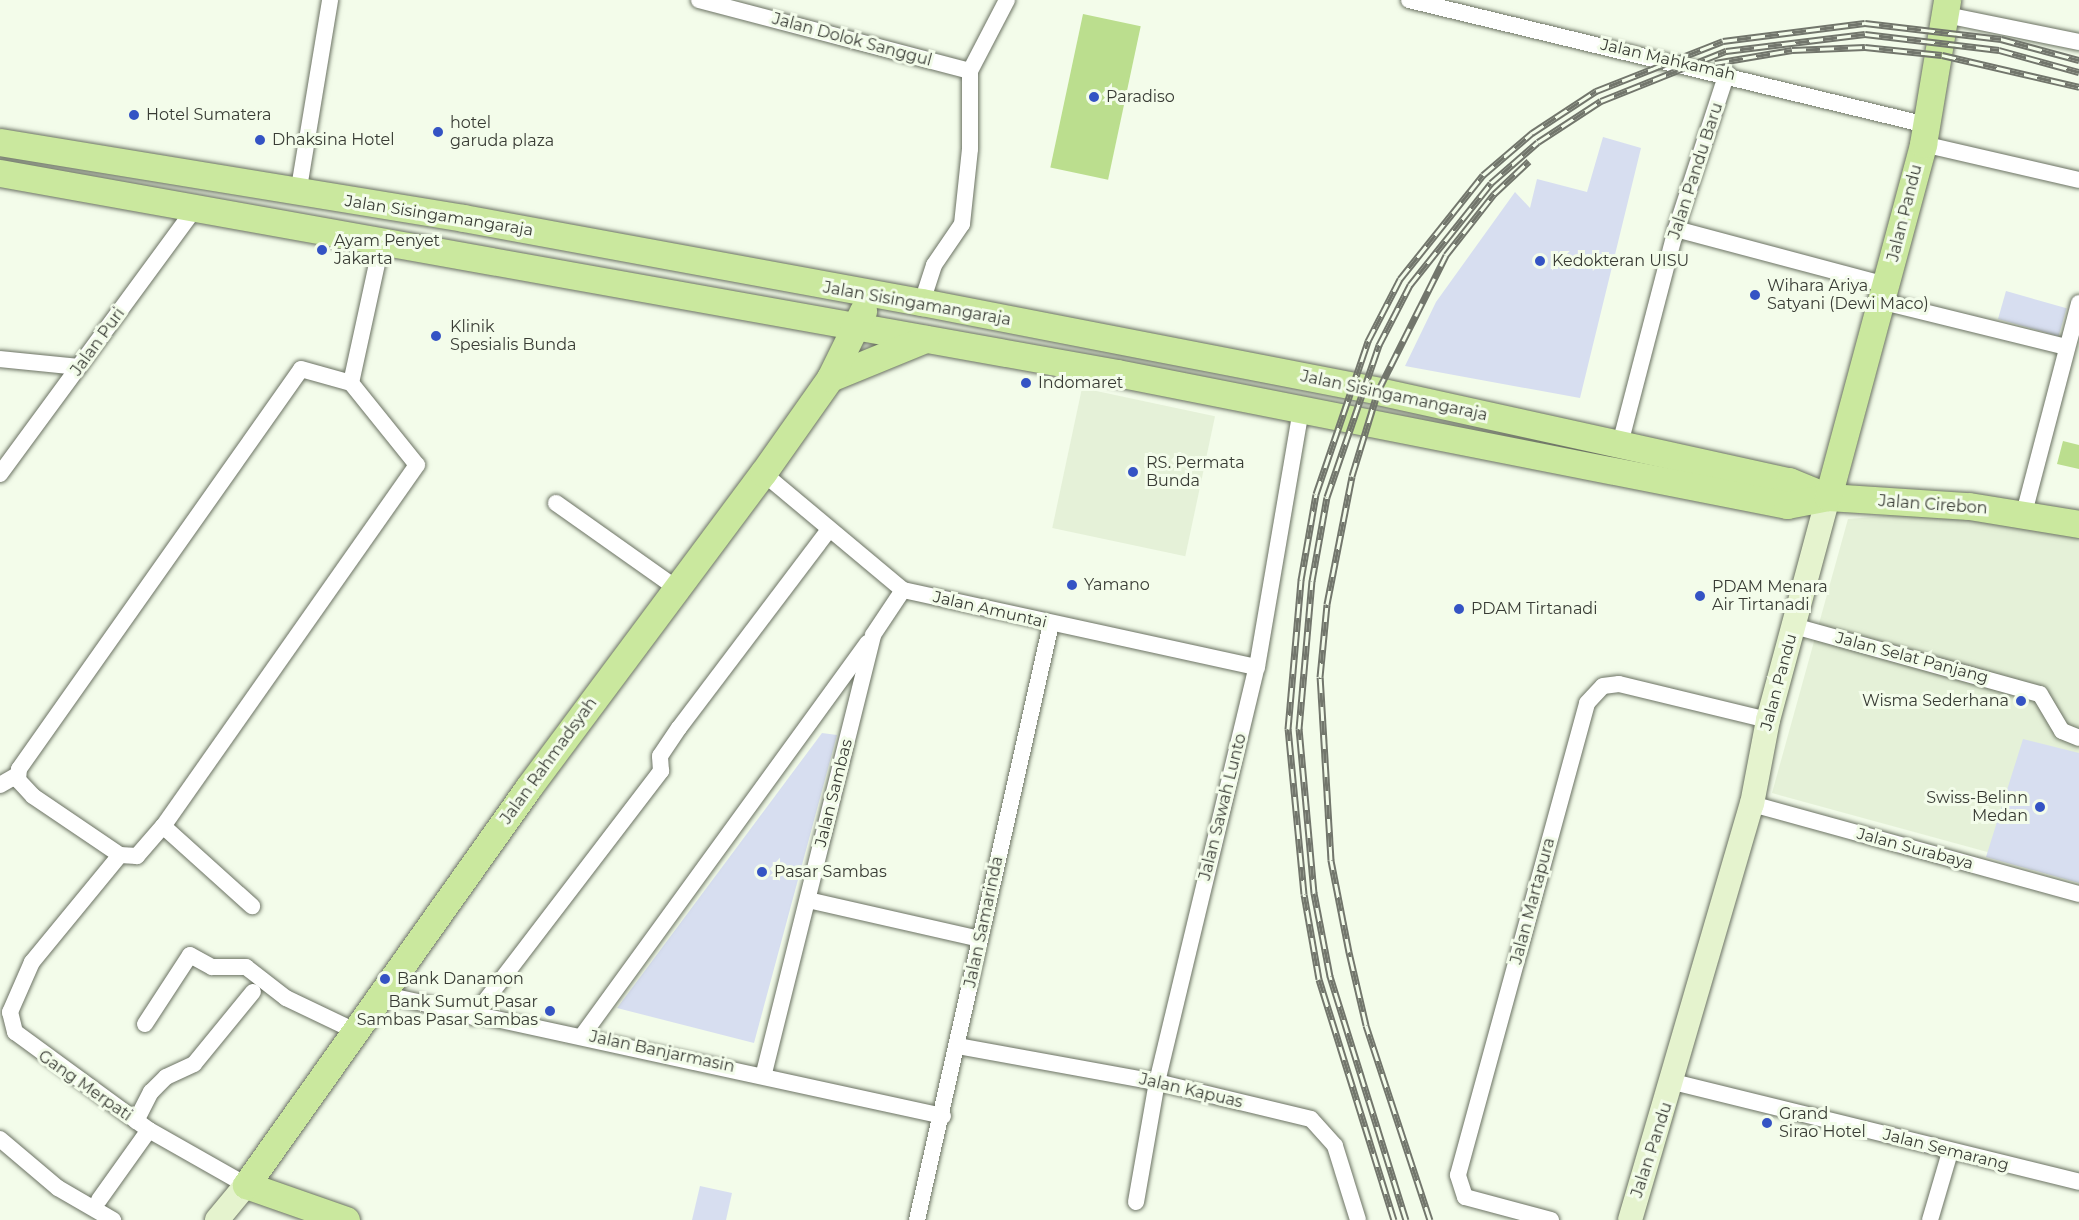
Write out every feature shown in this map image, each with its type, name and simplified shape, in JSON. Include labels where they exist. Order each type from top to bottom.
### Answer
[{"type":"main road","name":"Jalan Pandu","points":[[1630,1220],[1673,1083],[1752,804],[1768,720],[1885,293],[1925,134],[1947,8]]},
{"type":"main road","name":"Jalan Sisingamangaraja","points":[[0,142],[298,194],[463,218],[868,296],[922,302],[1620,444],[1798,483],[1828,497]]},
{"type":"main road","name":"Jalan Sisingamangaraja","points":[[0,173],[857,328],[926,338],[1788,505]]},
{"type":"main road","name":"Jalan Rahmadsyah","points":[[217,1220],[246,1185],[354,1031],[676,588],[763,473],[830,378],[857,328],[868,296]]},
{"type":"main road","points":[[1040,360],[1049,328]]},
{"type":"main road","points":[[830,378],[926,338]]},
{"type":"main road","name":"Jalan Cirebon","points":[[1788,505],[1828,497],[2024,513],[2079,524]]},
{"type":"main road","points":[[246,1185],[346,1220]]},
{"type":"street","points":[[298,194],[330,0]]},
{"type":"street","name":"Jalan Dolok Sanggul","points":[[699,0],[970,71]]},
{"type":"street","points":[[922,302],[934,265],[962,224],[970,149],[970,71],[1007,0]]},
{"type":"street","name":"Jalan Mahkamah","points":[[1408,0],[1727,73],[2079,180]]},
{"type":"street","points":[[1947,8],[2079,42]]},
{"type":"street","name":"Jalan Pandu Baru","points":[[1620,444],[1676,229],[1727,73]]},
{"type":"street","name":"Jalan Puri","points":[[0,474],[195,209]]},
{"type":"street","points":[[1676,229],[2067,347]]},
{"type":"street","points":[[351,383],[382,241]]},
{"type":"street","points":[[2024,513],[2079,303]]},
{"type":"street","points":[[0,359],[79,367]]},
{"type":"street","points":[[0,785],[17,775],[297,372],[351,383],[417,465],[162,826],[137,856],[120,855],[33,796],[17,775]]},
{"type":"street","name":"Jalan Sawah Lunto","points":[[1136,1202],[1157,1082],[1257,667],[1301,409]]},
{"type":"street","name":"Jalan Amuntai","points":[[763,473],[903,590],[1257,667]]},
{"type":"street","points":[[556,503],[676,588]]},
{"type":"street","points":[[473,1017],[661,771],[660,756],[673,737],[830,530]]},
{"type":"street","name":"Jalan Sambas","points":[[764,1073],[873,635],[903,590]]},
{"type":"street","name":"Jalan Samarinda","points":[[917,1220],[943,1116],[979,939],[1051,624]]},
{"type":"street","name":"Jalan Selat Panjang","points":[[1794,626],[2040,694],[2062,731],[2079,738]]},
{"type":"street","points":[[582,1035],[873,635]]},
{"type":"street","name":"Jalan Martapura","points":[[1551,1220],[1466,1197],[1458,1176],[1587,703],[1602,686],[1618,684],[1768,720]]},
{"type":"street","name":"Jalan Surabaya","points":[[1752,804],[2079,894]]},
{"type":"street","points":[[162,826],[252,906]]},
{"type":"street","name":"Gang Merpati","points":[[120,855],[45,942],[10,1012],[15,1032],[142,1125],[246,1185]]},
{"type":"street","points":[[808,900],[979,939]]},
{"type":"street","points":[[145,1024],[190,955],[212,967],[246,967],[286,998],[354,1031]]},
{"type":"street","points":[[92,1209],[142,1125],[151,1092],[166,1077],[194,1064],[253,992]]},
{"type":"street","name":"Jalan Banjarmasin","points":[[381,994],[473,1017],[582,1035],[764,1073],[943,1116]]},
{"type":"street","name":"Jalan Kapuas","points":[[958,1046],[1157,1082],[1311,1119],[1335,1146],[1358,1220]]},
{"type":"street","name":"Jalan Semarang","points":[[1673,1083],[2079,1182]]},
{"type":"street","points":[[0,1139],[58,1188],[113,1220]]},
{"type":"street","points":[[1930,1220],[1950,1152]]},
{"type":"shaded area","name":"Paradiso","points":[[1083,14],[1141,26],[1108,180],[1050,168]]},
{"type":"shaded area","name":"RS. Permata Bunda","points":[[1082,388],[1215,416],[1185,556],[1052,528]]},
{"type":"shaded area","points":[[2063,441],[2079,445],[2079,469],[2057,464]]},
{"type":"shaded area","points":[[1969,509],[2079,529],[2079,877],[1772,793],[1848,519]]},
{"type":"building","name":"Kedokteran UISU","points":[[1603,137],[1641,148],[1580,398],[1405,366],[1436,302],[1515,192],[1530,208],[1537,179],[1587,192]]},
{"type":"building","points":[[2006,291],[2067,308],[2059,336],[1998,319]]},
{"type":"building","name":"Pasar Sambas","points":[[822,733],[837,735],[754,1043],[617,1008]]},
{"type":"building","name":"Swiss-Belinn Medan","points":[[2023,739],[2079,753],[2079,883],[1986,857]]},
{"type":"building","points":[[700,1186],[732,1193],[726,1220],[692,1220]]},
{"type":"railway","points":[[1394,1220],[1319,979],[1304,894],[1288,729],[1301,580],[1316,494],[1368,341],[1400,279],[1483,175],[1532,133],[1596,91],[1723,41],[1865,23],[2001,39],[2079,60]]},
{"type":"railway","points":[[1406,1220],[1330,976],[1314,893],[1299,729],[1312,581],[1327,497],[1379,345],[1410,285],[1491,183],[1538,142],[1601,101],[1726,51],[1865,34],[1999,50],[2079,72]]},
{"type":"railway","points":[[1715,63],[1792,50],[1865,47],[1942,55],[2079,87]]},
{"type":"railway","points":[[1430,1220],[1366,1025],[1349,952],[1331,860],[1320,677],[1327,604],[1352,476],[1378,391],[1446,255],[1494,194],[1529,161]]},
{"type":"place","name":"Paradiso","points":[[1094,97]]},
{"type":"place","name":"Hotel Sumatera","points":[[134,115]]},
{"type":"place","name":"hotel garuda plaza","points":[[438,132]]},
{"type":"place","name":"Dhaksina Hotel","points":[[260,140]]},
{"type":"place","name":"Ayam Penyet Jakarta","points":[[322,250]]},
{"type":"place","name":"Kedokteran UISU","points":[[1540,261]]},
{"type":"place","name":"Wihara Ariya Satyani (Dewi Maco)","points":[[1755,295]]},
{"type":"place","name":"Klinik Spesialis Bunda","points":[[436,336]]},
{"type":"place","name":"Indomaret","points":[[1026,383]]},
{"type":"place","name":"RS. Permata Bunda","points":[[1133,472]]},
{"type":"place","name":"Yamano","points":[[1072,585]]},
{"type":"place","name":"PDAM Menara Air Tirtanadi","points":[[1700,596]]},
{"type":"place","name":"PDAM Tirtanadi","points":[[1459,609]]},
{"type":"place","name":"Wisma Sederhana","points":[[2021,701]]},
{"type":"place","name":"Swiss-Belinn Medan","points":[[2040,807]]},
{"type":"place","name":"Pasar Sambas","points":[[762,872]]},
{"type":"place","name":"Bank Danamon","points":[[385,979]]},
{"type":"place","name":"Bank Sumut Pasar Sambas Pasar Sambas","points":[[550,1011]]},
{"type":"place","name":"Grand Sirao Hotel","points":[[1767,1123]]}]
